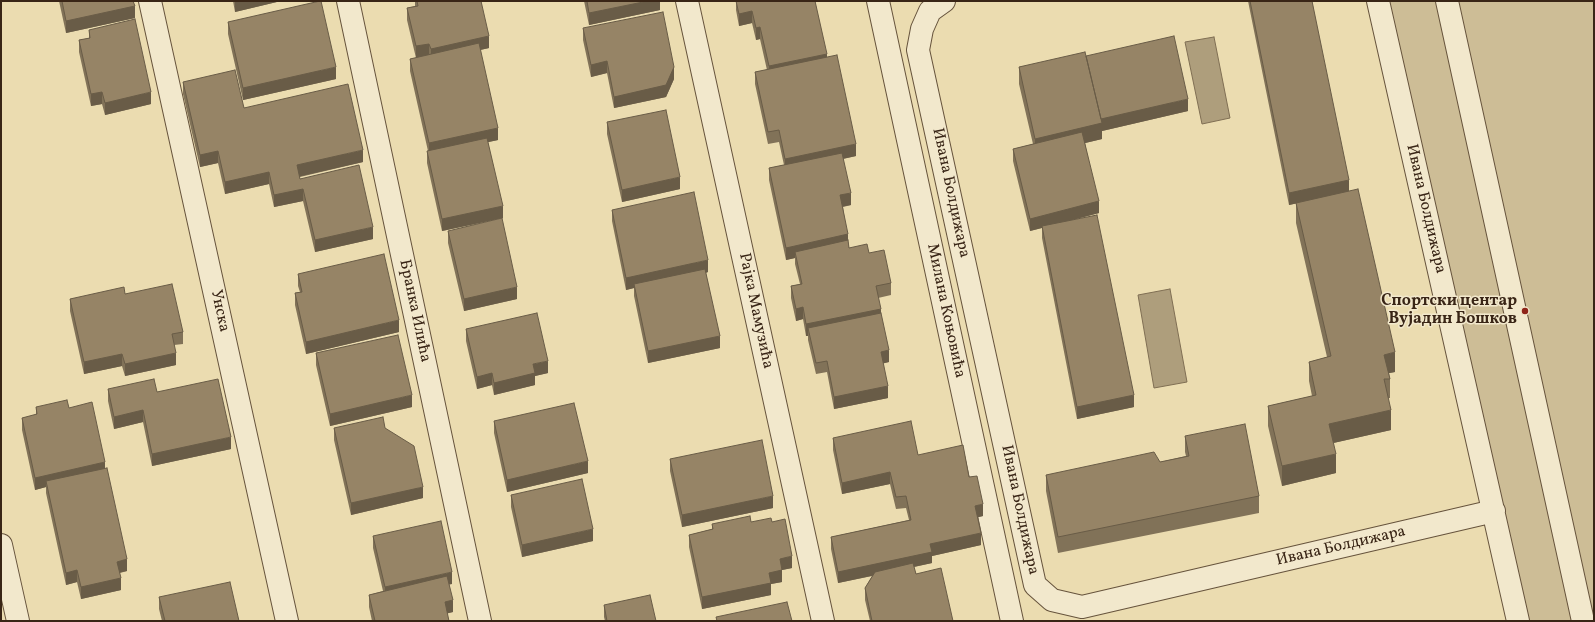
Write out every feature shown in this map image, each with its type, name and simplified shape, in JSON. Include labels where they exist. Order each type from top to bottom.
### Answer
[{"type":"street","name":"Унска","points":[[150,1],[287,621]]},
{"type":"street","name":"Бранка Илића","points":[[348,1],[480,621]]},
{"type":"street","name":"Рајка Мамузића","points":[[687,1],[823,621]]},
{"type":"street","name":"Милана Коњовића","points":[[878,1],[1012,621]]},
{"type":"street","name":"Ивана Болдижара","points":[[944,1],[930,11],[922,29],[918,50],[1035,585],[1052,600],[1082,606],[1494,512]]},
{"type":"street","name":"Ивана Болдижара","points":[[1378,1],[1518,621]]},
{"type":"street","points":[[1447,1],[1583,621]]},
{"type":"street","points":[[1,545],[18,621]]},
{"type":"shaded area","name":"Спортски центар Вујадин Бошков","points":[[1387,1],[1594,1],[1594,621],[1524,621]]},
{"type":"shaded area","points":[[1214,37],[1230,118],[1202,124],[1185,42]]},
{"type":"shaded area","points":[[1170,289],[1187,382],[1154,388],[1138,295]]},
{"type":"building","points":[[62,1],[133,1],[135,6],[66,21]]},
{"type":"building","points":[[321,1],[336,67],[243,88],[228,22]]},
{"type":"building","points":[[417,1],[481,1],[489,36],[431,49],[429,44],[416,46],[407,8],[418,6]]},
{"type":"building","points":[[587,1],[648,1],[589,13]]},
{"type":"building","points":[[736,1],[815,1],[827,54],[769,66],[760,27],[756,28],[752,11],[739,14]]},
{"type":"building","points":[[1250,1],[1312,1],[1349,180],[1289,193]]},
{"type":"building","points":[[663,12],[674,67],[666,85],[614,97],[607,61],[591,65],[583,28]]},
{"type":"building","points":[[135,19],[151,92],[105,103],[102,92],[91,94],[79,40],[90,38],[89,30]]},
{"type":"building","points":[[1174,36],[1188,99],[1101,119],[1086,56]]},
{"type":"building","points":[[479,43],[498,128],[429,143],[410,59]]},
{"type":"building","points":[[1085,52],[1102,123],[1035,139],[1019,67]]},
{"type":"building","points":[[837,55],[856,144],[785,159],[779,130],[768,132],[755,72]]},
{"type":"building","points":[[235,70],[244,108],[348,84],[363,150],[297,165],[300,179],[359,165],[373,227],[315,240],[303,189],[274,195],[269,172],[225,182],[218,151],[200,155],[183,82]]},
{"type":"building","points":[[666,110],[680,177],[622,190],[607,122]]},
{"type":"building","points":[[1082,132],[1099,201],[1030,219],[1013,149]]},
{"type":"building","points":[[487,138],[503,206],[442,219],[427,151]]},
{"type":"building","points":[[842,153],[851,193],[840,195],[848,234],[786,248],[769,168]]},
{"type":"building","points":[[1358,189],[1395,352],[1384,355],[1390,379],[1384,379],[1391,410],[1329,424],[1336,454],[1282,466],[1268,406],[1316,395],[1309,362],[1331,356],[1296,203]]},
{"type":"building","points":[[694,192],[708,260],[626,278],[612,210]]},
{"type":"building","points":[[1097,215],[1134,395],[1077,407],[1042,226]]},
{"type":"building","points":[[502,218],[517,287],[464,299],[448,231]]},
{"type":"building","points":[[848,240],[849,248],[867,244],[869,253],[884,250],[891,283],[876,286],[881,309],[806,324],[803,307],[796,309],[791,286],[802,284],[795,252]]},
{"type":"building","points":[[384,254],[399,320],[306,342],[295,293],[302,292],[298,274]]},
{"type":"building","points":[[705,269],[720,336],[648,351],[634,284]]},
{"type":"building","points":[[172,284],[183,332],[172,334],[176,353],[125,364],[122,354],[84,362],[70,299],[124,287],[125,294]]},
{"type":"building","points":[[537,313],[548,361],[533,364],[535,373],[494,383],[492,373],[477,377],[466,329]]},
{"type":"building","points":[[881,313],[889,350],[881,352],[888,386],[834,397],[827,361],[816,363],[808,328]]},
{"type":"building","points":[[398,335],[412,395],[330,414],[316,353]]},
{"type":"building","points":[[154,379],[157,392],[218,379],[231,437],[152,454],[143,410],[114,417],[108,389]]},
{"type":"building","points":[[67,400],[69,408],[92,402],[105,462],[35,478],[22,418],[37,414],[36,407]]},
{"type":"building","points":[[574,403],[588,461],[507,480],[494,421]]},
{"type":"building","points":[[383,417],[385,428],[414,446],[423,487],[351,503],[334,428]]},
{"type":"building","points":[[911,421],[918,455],[963,445],[969,477],[977,476],[983,504],[975,506],[981,533],[930,544],[932,552],[838,572],[831,537],[911,520],[906,496],[896,497],[890,472],[842,483],[833,438]]},
{"type":"building","points":[[1245,424],[1259,496],[1058,537],[1046,475],[1154,452],[1160,462],[1189,456],[1185,436]]},
{"type":"building","points":[[762,440],[773,496],[682,515],[670,459]]},
{"type":"building","points":[[107,468],[127,559],[117,562],[121,578],[81,587],[77,570],[66,573],[46,481]]},
{"type":"building","points":[[582,479],[593,529],[522,545],[511,495]]},
{"type":"building","points":[[750,516],[751,522],[771,518],[772,522],[785,519],[792,556],[780,559],[782,570],[769,573],[771,583],[702,597],[689,535],[713,529],[712,524]]},
{"type":"building","points":[[441,521],[452,572],[385,587],[373,536]]},
{"type":"building","points":[[913,563],[916,574],[941,568],[953,621],[872,621],[865,588],[875,572]]},
{"type":"building","points":[[447,576],[453,600],[445,602],[449,621],[375,621],[369,595]]},
{"type":"building","points":[[230,582],[239,621],[165,621],[159,597]]},
{"type":"building","points":[[650,595],[656,621],[607,621],[604,605]]},
{"type":"building","points":[[787,602],[792,621],[717,621],[716,617]]},
{"type":"place","name":"Спортски центар Вујадин Бошков","points":[[1525,311]]}]
